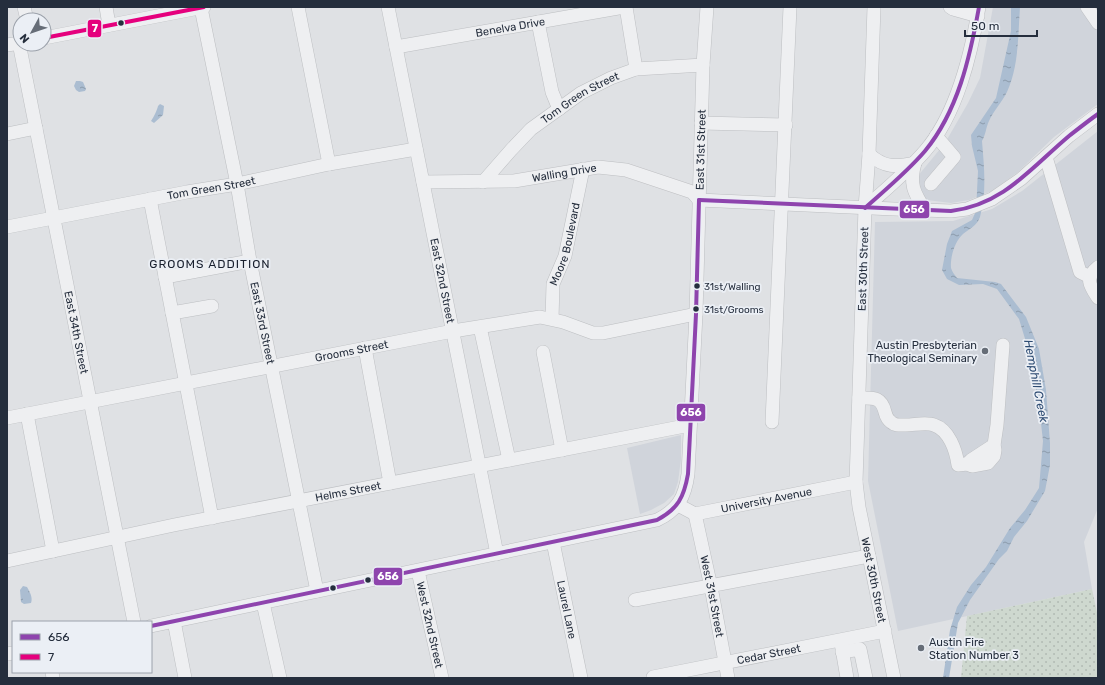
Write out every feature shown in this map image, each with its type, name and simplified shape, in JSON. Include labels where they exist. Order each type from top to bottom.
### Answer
[{"type":"street","points":[[106,7],[109,25]]},
{"type":"street","points":[[52,36],[203,7]]},
{"type":"street","name":"East 33rd Street","points":[[203,7],[237,184],[250,261],[317,591]]},
{"type":"street","points":[[298,7],[329,164]]},
{"type":"street","name":"East 32nd Street","points":[[388,7],[497,554]]},
{"type":"street","points":[[625,7],[636,69]]},
{"type":"street","name":"Benelva Drive","points":[[396,47],[625,7]]},
{"type":"street","name":"East 31st Street","points":[[678,505],[686,490],[687,482],[696,314],[703,65],[707,7]]},
{"type":"street","points":[[772,422],[790,7]]},
{"type":"street","name":"East 30th Street","points":[[856,482],[865,208],[869,154],[874,7]]},
{"type":"street","points":[[865,208],[915,163],[936,136],[952,107],[966,71],[978,12],[950,7]]},
{"type":"street","points":[[1087,7],[1098,23]]},
{"type":"street","points":[[538,22],[552,92],[559,109]]},
{"type":"street","name":"East 34th Street","points":[[17,52],[36,128],[134,621]]},
{"type":"street","name":"Tom Green Street","points":[[483,182],[531,129],[587,90],[611,78],[636,69],[703,65]]},
{"type":"street","points":[[699,200],[865,208],[960,210],[985,203],[1021,179],[1069,136],[1098,114]]},
{"type":"street","points":[[701,123],[786,125]]},
{"type":"street","points":[[7,134],[36,128]]},
{"type":"street","points":[[931,184],[954,157],[936,136]]},
{"type":"street","name":"Tom Green Street","points":[[7,227],[150,199],[237,184],[329,164],[416,149]]},
{"type":"street","points":[[869,154],[876,161],[887,165],[899,166],[915,163]]},
{"type":"street","points":[[1046,157],[1080,272],[1094,272],[1089,282],[1098,298]]},
{"type":"street","points":[[915,163],[911,174],[914,192],[925,210]]},
{"type":"street","name":"Walling Drive","points":[[423,182],[514,181],[598,167],[626,170],[692,192],[699,200]]},
{"type":"street","name":"Moore Boulevard","points":[[552,319],[553,284],[565,256],[584,170]]},
{"type":"street","points":[[150,199],[212,518]]},
{"type":"street","points":[[165,277],[250,261]]},
{"type":"street","points":[[172,313],[212,306]]},
{"type":"street","name":"Grooms Street","points":[[7,418],[453,331],[540,317],[552,319],[593,333],[604,333],[696,314]]},
{"type":"street","points":[[480,327],[509,460]]},
{"type":"street","points":[[859,398],[874,398],[880,401],[886,416],[892,423],[899,425],[933,424],[943,430],[956,454],[958,465],[967,464],[972,466],[988,463],[994,456],[1003,345]]},
{"type":"street","points":[[365,348],[390,483]]},
{"type":"street","points":[[543,352],[562,450]]},
{"type":"street","points":[[27,414],[53,551]]},
{"type":"street","name":"Helms Street","points":[[7,560],[298,501],[690,425]]},
{"type":"street","name":"University Avenue","points":[[695,514],[856,482]]},
{"type":"street","name":"West 30th Street","points":[[856,482],[859,507],[894,678]]},
{"type":"street","points":[[152,626],[657,520],[671,513],[678,505],[695,514]]},
{"type":"street","name":"West 31st Street","points":[[695,514],[711,586],[728,678]]},
{"type":"street","name":"Laurel Lane","points":[[553,542],[581,678]]},
{"type":"street","points":[[636,600],[869,556]]},
{"type":"street","name":"West 32nd Street","points":[[418,571],[442,678]]},
{"type":"street","points":[[264,603],[280,678]]},
{"type":"street","points":[[174,621],[185,678]]},
{"type":"street","name":"Cedar Street","points":[[653,677],[725,662],[841,646],[885,631]]},
{"type":"street","points":[[847,678],[841,646],[860,649],[866,678]]},
{"type":"shaded area","points":[[993,7],[1098,7],[1098,104],[1054,137],[1018,172],[992,191],[969,200],[951,203],[927,200],[920,194],[917,177],[945,143],[968,103],[980,78]]},
{"type":"shaded area","name":"Austin Presbyterian Theological Seminary","points":[[1098,131],[1098,508],[1084,542],[1092,589],[898,631],[868,481],[875,222],[953,221],[992,209],[1022,191]]},
{"type":"shaded area","points":[[681,435],[681,459],[678,482],[674,494],[664,503],[640,514],[627,448]]},
{"type":"shaded area","points":[[1092,589],[1098,617],[1098,678],[961,678],[967,616]]},
{"type":"water","name":"Hemphill Creek","points":[[1011,7],[1020,7],[1014,72],[1007,92],[988,123],[982,141],[984,198],[980,217],[975,225],[960,237],[955,245],[952,254],[951,268],[957,278],[1001,284],[1026,317],[1039,349],[1046,390],[1050,465],[1045,491],[1027,521],[1014,537],[1007,551],[999,559],[970,600],[958,623],[949,678],[943,678],[950,630],[957,607],[1039,488],[1043,441],[1038,397],[1026,342],[1019,319],[997,289],[983,284],[959,285],[947,279],[942,270],[947,244],[952,231],[972,220],[976,211],[978,171],[971,135],[996,98],[1011,31]]},
{"type":"water","points":[[76,81],[83,82],[86,89],[85,91],[79,92],[76,90],[74,86]]},
{"type":"water","points":[[160,104],[164,106],[163,115],[154,123],[151,121]]},
{"type":"water","points":[[23,586],[27,587],[29,591],[32,601],[31,603],[24,604],[21,602],[20,590]]},
{"type":"transit line","name":"7","points":[[52,36],[204,7]]},
{"type":"transit line","name":"656","points":[[865,208],[896,181],[918,159],[946,119],[967,64],[979,7]]},
{"type":"transit line","name":"656","points":[[699,200],[951,211],[986,201],[1001,193],[1029,172],[1069,136],[1098,114]]},
{"type":"transit line","name":"656","points":[[152,626],[657,520],[664,516],[679,502],[688,474],[696,314],[699,200]]},
{"type":"place","name":"31st/Walling","points":[[697,286]]},
{"type":"place","name":"31st/Grooms","points":[[696,309]]},
{"type":"place","name":"Austin Presbyterian Theological Seminary","points":[[985,351]]},
{"type":"place","name":"Austin Fire Station Number 3","points":[[921,648]]},
{"type":"district","name":"GROOMS ADDITION","points":[[210,264]]}]
